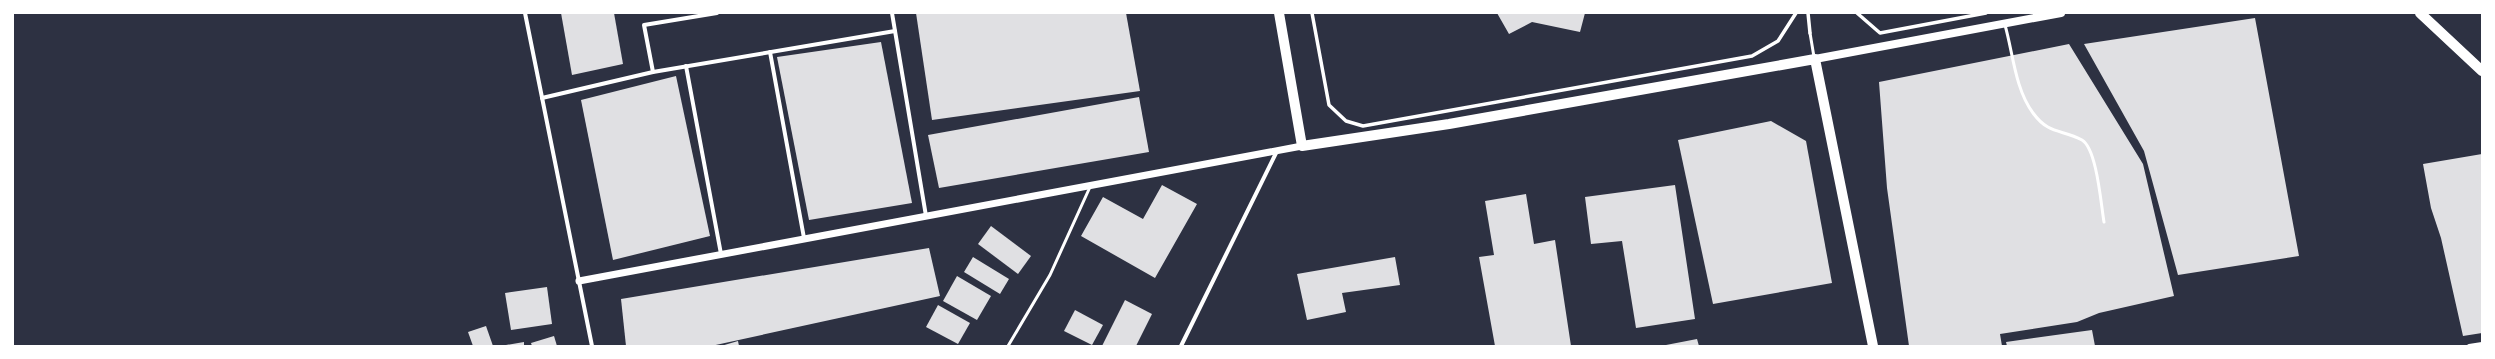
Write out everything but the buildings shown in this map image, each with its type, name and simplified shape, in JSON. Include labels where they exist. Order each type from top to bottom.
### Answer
[{"type":"main road","points":[[1279,13],[1302,146],[1449,124],[1815,59],[2061,13]]},
{"type":"main road","points":[[2420,13],[2482,71]]},
{"type":"main road","points":[[1815,59],[1873,346]]},
{"type":"street","points":[[525,13],[592,346]]},
{"type":"street","points":[[653,72],[644,25],[717,13]]},
{"type":"street","points":[[892,13],[926,216]]},
{"type":"street","points":[[1312,13],[1329,105],[1346,121],[1363,126],[1752,56],[1778,41],[1796,13]]},
{"type":"street","points":[[1808,13],[1810,33]]},
{"type":"street","points":[[1858,13],[1880,33],[1986,13]]},
{"type":"street","points":[[542,98],[653,72],[895,31]]},
{"type":"street","points":[[770,52],[804,238]]},
{"type":"street","points":[[686,66],[720,254]]},
{"type":"street","points":[[579,281],[1302,146]]},
{"type":"street","points":[[1181,346],[1277,151]]},
{"type":"street","points":[[2469,346],[2482,344]]},
{"type":"lane","points":[[2004,24],[2024,98],[2033,113],[2049,129],[2084,141],[2091,151],[2104,222]]},
{"type":"lane","points":[[1810,33],[1815,59]]},
{"type":"lane","points":[[1008,346],[1050,275],[1091,185]]}]
